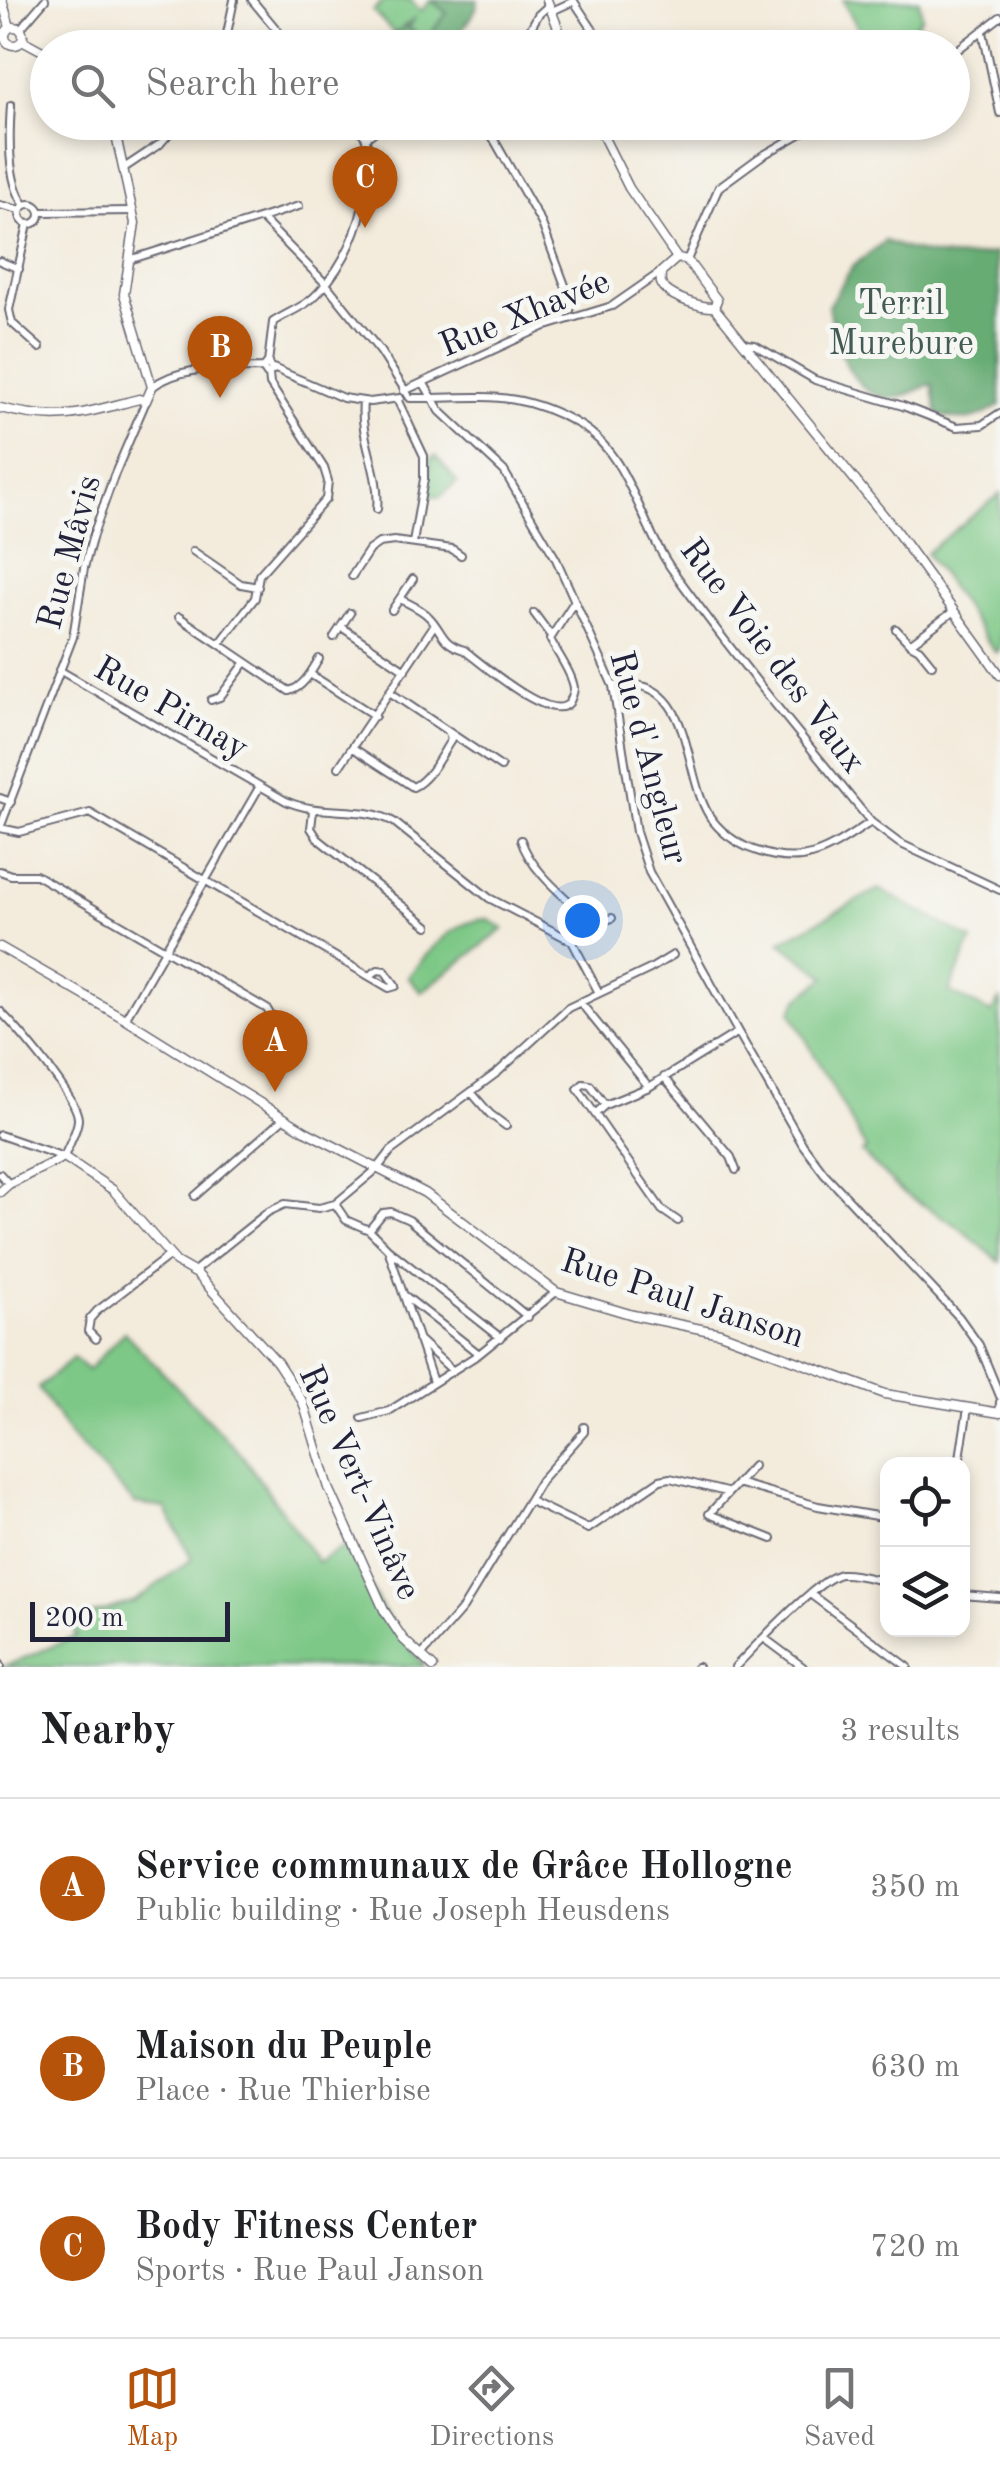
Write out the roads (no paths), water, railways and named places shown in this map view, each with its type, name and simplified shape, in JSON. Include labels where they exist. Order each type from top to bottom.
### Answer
[{"type":"street","points":[[2,0],[11,45],[22,40]]},
{"type":"street","points":[[8,32],[45,0]]},
{"type":"street","points":[[228,30],[234,0]]},
{"type":"street","points":[[252,0],[277,30]]},
{"type":"street","points":[[531,30],[538,14],[549,5],[574,1],[594,30]]},
{"type":"street","points":[[549,5],[559,30]]},
{"type":"street","points":[[970,41],[1000,17]]},
{"type":"street","points":[[8,32],[30,44]]},
{"type":"street","points":[[983,32],[1000,113]]},
{"type":"street","points":[[11,105],[9,132],[22,222],[28,224],[39,219],[40,212]]},
{"type":"street","points":[[117,140],[134,211],[124,294],[152,387]]},
{"type":"street","points":[[124,168],[163,140]]},
{"type":"street","points":[[220,642],[255,598],[259,575],[326,499],[328,481],[324,468],[270,384],[273,322],[308,302],[326,284],[358,232],[366,140]]},
{"type":"street","points":[[494,140],[542,224],[572,304],[570,310],[546,320],[542,327]]},
{"type":"street","points":[[605,140],[629,188],[682,259],[713,290],[717,300],[714,306],[706,308],[665,290],[643,288]]},
{"type":"street","points":[[665,290],[660,281],[662,272],[692,250],[719,187],[789,140]]},
{"type":"street","points":[[0,205],[22,207],[31,203],[40,212],[134,211]]},
{"type":"street","points":[[129,260],[299,206]]},
{"type":"street","points":[[0,408],[38,418],[62,418],[146,400],[152,387],[163,379],[198,371],[268,368],[326,392],[363,402],[407,395],[380,350],[326,284],[262,218]]},
{"type":"street","points":[[28,224],[9,310],[12,323],[40,348]]},
{"type":"street","points":[[0,261],[18,269]]},
{"type":"street","name":"Rue Xhavée","points":[[407,395],[423,382],[542,327],[612,306],[662,272]]},
{"type":"street","points":[[714,306],[894,528],[1000,676]]},
{"type":"street","points":[[744,341],[815,380],[957,426],[982,425],[1000,413]]},
{"type":"street","name":"Rue d'Angleur","points":[[423,382],[448,420],[504,471],[556,559],[613,686],[636,832],[650,872],[738,1032],[803,1145],[960,1317],[980,1345],[1000,1399]]},
{"type":"street","name":"Rue Voie des Vaux","points":[[407,395],[508,397],[578,424],[598,439],[612,456],[670,568],[871,822],[899,843],[1000,890]]},
{"type":"street","points":[[397,399],[424,456],[424,480],[413,543]]},
{"type":"street","name":"Rue Mâvis","points":[[0,829],[72,636],[94,534],[146,400]]},
{"type":"street","points":[[363,402],[362,417],[380,488],[378,509]]},
{"type":"street","points":[[352,576],[374,546],[386,542],[452,550],[461,556]]},
{"type":"street","points":[[193,551],[241,584],[258,588]]},
{"type":"street","points":[[392,610],[413,579]]},
{"type":"street","points":[[400,599],[430,617],[433,627],[453,647],[464,650],[519,692],[552,709],[564,707],[572,699],[574,688],[551,636],[534,614]]},
{"type":"street","points":[[551,636],[574,602]]},
{"type":"street","points":[[910,644],[955,610]]},
{"type":"street","points":[[334,638],[350,613]]},
{"type":"street","points":[[179,617],[289,691],[310,674],[319,659]]},
{"type":"street","points":[[340,767],[433,627]]},
{"type":"street","points":[[343,628],[405,670]]},
{"type":"street","points":[[896,629],[932,666]]},
{"type":"street","points":[[211,700],[220,697],[246,662]]},
{"type":"street","name":"Rue Pirnay","points":[[59,670],[260,786],[313,811]]},
{"type":"street","points":[[310,674],[375,716]]},
{"type":"street","points":[[613,686],[633,685],[666,702],[685,730],[698,790],[712,820],[741,846],[778,859],[813,857],[871,822]]},
{"type":"street","points":[[353,748],[413,787],[435,764],[451,740],[446,728],[391,693]]},
{"type":"street","points":[[449,733],[500,768]]},
{"type":"street","points":[[126,1019],[260,786]]},
{"type":"street","points":[[0,798],[11,802]]},
{"type":"street","points":[[428,926],[318,840],[310,828],[313,811],[380,814],[489,898],[572,941],[598,991]]},
{"type":"street","points":[[0,829],[19,832],[90,814],[369,976]]},
{"type":"street","points":[[521,840],[544,876],[594,926]]},
{"type":"street","points":[[0,871],[36,875],[268,1009],[274,1021]]},
{"type":"street","points":[[572,941],[612,918]]},
{"type":"street","name":"Rue Paul Janson","points":[[0,947],[126,1019],[284,1118],[425,1193],[556,1292],[632,1315],[720,1334],[886,1394],[999,1413]]},
{"type":"street","points":[[193,1272],[268,1212],[285,1204],[319,1208],[335,1204],[377,1169],[391,1151],[498,1072],[568,1008],[650,969],[672,954]]},
{"type":"street","points":[[580,1002],[650,1087]]},
{"type":"street","points":[[0,1011],[23,1034],[76,1106],[78,1119],[64,1157],[8,1184],[0,1192]]},
{"type":"street","points":[[595,1114],[605,1105],[650,1087],[738,1032]]},
{"type":"street","points":[[664,1076],[731,1157],[736,1170]]},
{"type":"street","points":[[605,1105],[590,1085],[583,1084],[578,1090],[662,1210],[678,1221]]},
{"type":"street","points":[[471,1092],[506,1126]]},
{"type":"street","points":[[195,1196],[284,1118]]},
{"type":"street","points":[[0,1135],[64,1157]]},
{"type":"street","name":"Rue Vert-Vinâve","points":[[64,1157],[114,1190],[170,1255],[193,1272],[278,1362],[303,1402],[329,1488],[385,1612],[403,1639],[433,1667]]},
{"type":"street","points":[[0,1174],[8,1184]]},
{"type":"street","points":[[335,1204],[346,1220],[370,1230],[388,1249],[501,1338]]},
{"type":"street","points":[[370,1230],[382,1213],[391,1212],[409,1220],[528,1317]]},
{"type":"street","points":[[388,1249],[433,1382]]},
{"type":"street","points":[[96,1340],[88,1325],[97,1311],[170,1255]]},
{"type":"street","points":[[362,1418],[389,1411],[480,1354],[556,1292]]},
{"type":"street","points":[[403,1294],[480,1354]]},
{"type":"street","points":[[417,1338],[452,1370]]},
{"type":"street","points":[[999,1413],[1000,1399]]},
{"type":"street","points":[[960,1457],[968,1408]]},
{"type":"street","points":[[421,1656],[463,1608],[540,1480],[584,1432],[584,1427]]},
{"type":"street","points":[[752,1466],[710,1514],[772,1539]]},
{"type":"street","points":[[530,1501],[588,1528],[660,1480],[670,1478],[726,1492]]},
{"type":"street","points":[[737,1483],[818,1506],[880,1517]]},
{"type":"street","points":[[735,1667],[810,1594],[835,1576],[880,1581]]},
{"type":"street","points":[[810,1594],[908,1667]]},
{"type":"street","points":[[970,1596],[1000,1598]]},
{"type":"street","points":[[764,1638],[803,1667]]},
{"type":"place","name":"Body Fitness Center","points":[[365,228]]},
{"type":"place","name":"Maison du Peuple","points":[[220,398]]},
{"type":"place","name":"Service communaux de Grâce Hollogne","points":[[275,1092]]},
{"type":"park label","name":"Terril Murebure","points":[[901,322]]}]
